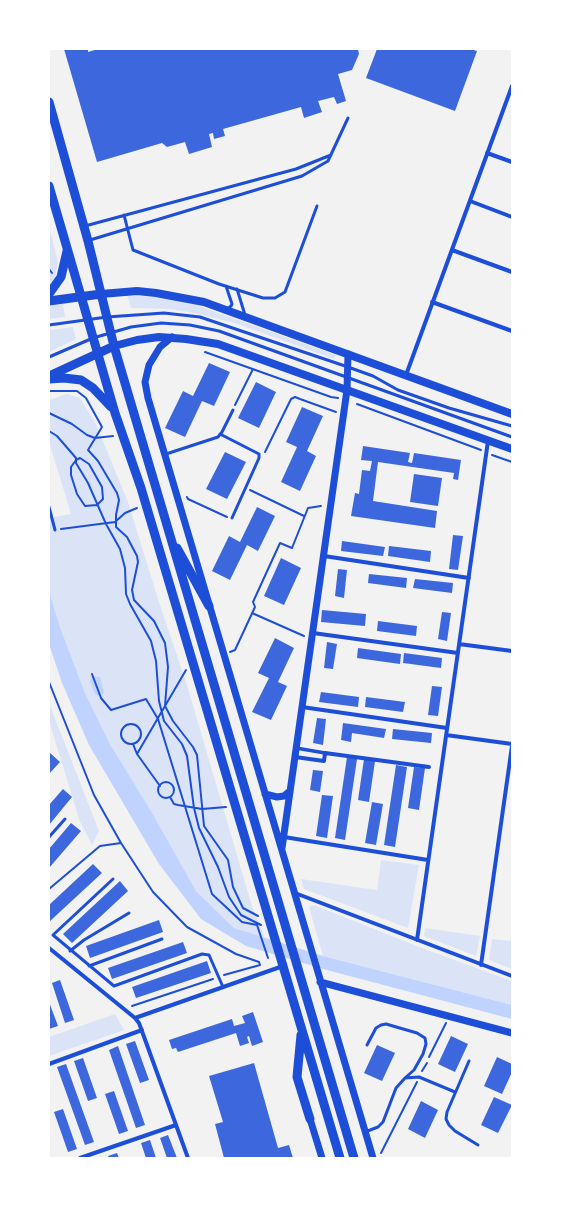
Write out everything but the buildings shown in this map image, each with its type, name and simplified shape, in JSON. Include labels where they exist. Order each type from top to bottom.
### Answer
[{"type":"main road","points":[[49,102],[88,241],[114,346],[354,1158]]},
{"type":"main road","points":[[49,186],[115,413],[146,504],[340,1158]]},
{"type":"main road","points":[[49,294],[61,276],[67,247]]},
{"type":"main road","points":[[49,301],[119,292],[156,293],[188,298],[246,316],[512,414]]},
{"type":"main road","points":[[49,377],[114,346],[137,340],[172,337],[203,341],[233,349],[512,449]]},
{"type":"main road","points":[[49,377],[81,380],[100,394],[115,413]]},
{"type":"main road","points":[[169,533],[209,606]]},
{"type":"main road","points":[[301,1028],[298,1077],[310,1119]]},
{"type":"street","points":[[406,375],[512,86]]},
{"type":"street","points":[[506,101],[512,103]]},
{"type":"street","points":[[487,153],[512,162]]},
{"type":"street","points":[[470,201],[512,217]]},
{"type":"street","points":[[452,250],[512,272]]},
{"type":"street","points":[[432,302],[512,331]]},
{"type":"street","points":[[172,337],[154,355],[149,365],[145,382],[148,398],[373,1158]]},
{"type":"street","points":[[282,850],[346,400],[348,354]]},
{"type":"street","points":[[417,940],[488,441]]},
{"type":"street","points":[[324,556],[469,578]]},
{"type":"street","points":[[312,636],[458,653]]},
{"type":"street","points":[[459,644],[512,651]]},
{"type":"street","points":[[302,707],[447,728]]},
{"type":"street","points":[[446,735],[512,745],[481,964]]},
{"type":"street","points":[[296,748],[429,767]]},
{"type":"street","points":[[295,757],[324,761],[325,753]]},
{"type":"street","points":[[266,794],[277,798],[284,796],[290,791]]},
{"type":"street","points":[[284,837],[428,860]]},
{"type":"street","points":[[295,893],[512,976]]},
{"type":"street","points":[[49,948],[135,1018],[142,1030],[188,1158]]},
{"type":"street","points":[[135,1018],[223,987],[281,963]]},
{"type":"street","points":[[320,982],[512,1032]]},
{"type":"street","points":[[49,1064],[142,1030]]},
{"type":"street","points":[[310,1119],[322,1158]]},
{"type":"street","points":[[80,1158],[176,1124]]},
{"type":"lane","points":[[88,241],[302,176],[325,164],[332,154],[348,118]]},
{"type":"lane","points":[[84,226],[296,168],[332,154]]},
{"type":"lane","points":[[296,168],[302,176]]},
{"type":"lane","points":[[124,216],[133,250],[226,286],[263,298],[275,298],[285,292],[317,206]]},
{"type":"lane","points":[[226,286],[232,304],[226,310]]},
{"type":"lane","points":[[237,289],[246,316]]},
{"type":"lane","points":[[49,325],[107,317],[164,313],[200,317],[373,376],[405,393],[449,408],[512,426]]},
{"type":"lane","points":[[49,357],[93,338],[131,327],[161,323],[205,328],[512,437]]},
{"type":"lane","points":[[164,455],[218,437],[233,410]]},
{"type":"lane","points":[[220,434],[259,454],[246,488],[232,518]]},
{"type":"lane","points":[[49,508],[56,530]]},
{"type":"lane","points":[[49,838],[64,819]]},
{"type":"lane","points":[[113,879],[53,935],[70,951],[114,986],[202,954],[209,956],[223,987]]},
{"type":"lane","points":[[70,951],[84,940],[129,913]]},
{"type":"lane","points":[[89,966],[162,939]]},
{"type":"lane","points":[[365,1132],[378,1127],[383,1122],[396,1088],[414,1070],[423,1054],[426,1044],[425,1038],[417,1033],[386,1024],[376,1028],[366,1045]]},
{"type":"lane","points":[[469,1060],[455,1092],[446,1119],[449,1126],[455,1131],[478,1145]]},
{"type":"lane","points":[[405,1078],[419,1077],[455,1092]]},
{"type":"path","points":[[201,350],[331,397],[346,400],[512,462]]},
{"type":"path","points":[[233,410],[253,369]]},
{"type":"path","points":[[77,391],[81,380]]},
{"type":"path","points":[[49,391],[77,391],[86,398],[102,427],[88,450],[98,461],[117,492],[118,506],[115,522],[116,527],[131,543],[137,556],[138,562],[132,590],[134,600],[154,621],[165,643],[168,667],[165,706],[172,721],[193,747],[197,755],[200,773],[204,826],[228,860],[234,888],[243,908],[271,926]]},
{"type":"path","points":[[259,456],[263,455],[291,398],[295,397],[344,415]]},
{"type":"path","points":[[49,413],[72,424],[87,435],[95,438],[122,435]]},
{"type":"path","points":[[49,430],[63,442],[76,460],[76,463],[88,483],[97,505],[123,557],[126,594],[151,641],[156,661],[164,721],[182,744],[187,756],[194,808],[199,828],[218,867],[229,897],[241,915],[257,925],[259,928],[268,958]]},
{"type":"path","points":[[80,458],[86,461],[102,487],[103,499],[97,505],[89,507],[82,504],[80,501],[71,475],[71,467],[76,460],[80,458]]},
{"type":"path","points":[[246,488],[304,516]]},
{"type":"path","points":[[186,492],[188,499],[232,518]]},
{"type":"path","points":[[224,655],[235,650],[255,607],[253,602],[280,543],[292,548],[308,508],[321,508],[322,500]]},
{"type":"path","points":[[56,530],[115,522],[125,513],[146,504]]},
{"type":"path","points":[[252,613],[312,636]]},
{"type":"path","points":[[138,754],[192,660]]},
{"type":"path","points":[[92,674],[101,698],[111,710],[146,698],[158,720],[212,894],[242,922],[271,926]]},
{"type":"path","points":[[49,682],[94,794],[122,843],[153,892],[187,927],[236,954],[259,962],[260,965],[218,977],[132,1007],[126,1002]]},
{"type":"path","points":[[133,744],[139,740],[141,731],[136,725],[131,724],[125,726],[121,736],[126,742],[133,744],[138,754],[160,786],[160,796],[167,798],[174,792],[172,785],[165,783],[160,786]]},
{"type":"path","points":[[170,797],[174,804],[186,807],[202,809],[235,806]]},
{"type":"path","points":[[49,889],[100,846],[122,843]]},
{"type":"path","points":[[384,1148],[446,1025]]},
{"type":"shaded area","points":[[49,226],[58,262],[55,277],[49,287]]},
{"type":"shaded area","points":[[127,295],[167,298],[193,304],[336,355],[334,359],[235,323],[188,312],[170,309],[131,308]]},
{"type":"shaded area","points":[[63,304],[65,317],[49,319],[49,306]]},
{"type":"shaded area","points":[[73,327],[76,339],[49,352],[49,330]]},
{"type":"shaded area","points":[[67,394],[80,398],[95,422],[128,502],[187,685],[252,906],[265,938],[234,928],[196,891],[154,816],[110,744],[85,693],[60,627],[49,591],[49,518],[71,514],[50,445],[49,400]]},
{"type":"shaded area","points":[[49,703],[99,831],[92,845],[80,822],[49,721]]},
{"type":"shaded area","points":[[381,860],[419,865],[408,928],[304,889],[301,879],[377,890]]},
{"type":"shaded area","points":[[314,905],[422,948],[512,981],[512,1005],[323,956],[309,907]]},
{"type":"shaded area","points":[[425,928],[480,936],[476,956],[424,936]]},
{"type":"shaded area","points":[[492,939],[512,941],[512,969],[489,960]]},
{"type":"shaded area","points":[[115,1014],[124,1030],[49,1056],[49,1037]]},
{"type":"water","points":[[49,591],[60,627],[85,693],[110,744],[154,816],[196,891],[234,928],[323,956],[512,1005],[512,1019],[327,970],[246,946],[201,919],[159,864],[89,745],[62,683],[49,644]]},
{"type":"water","points":[[92,676],[100,677],[104,693],[101,696],[96,695],[93,690],[90,680]]}]
